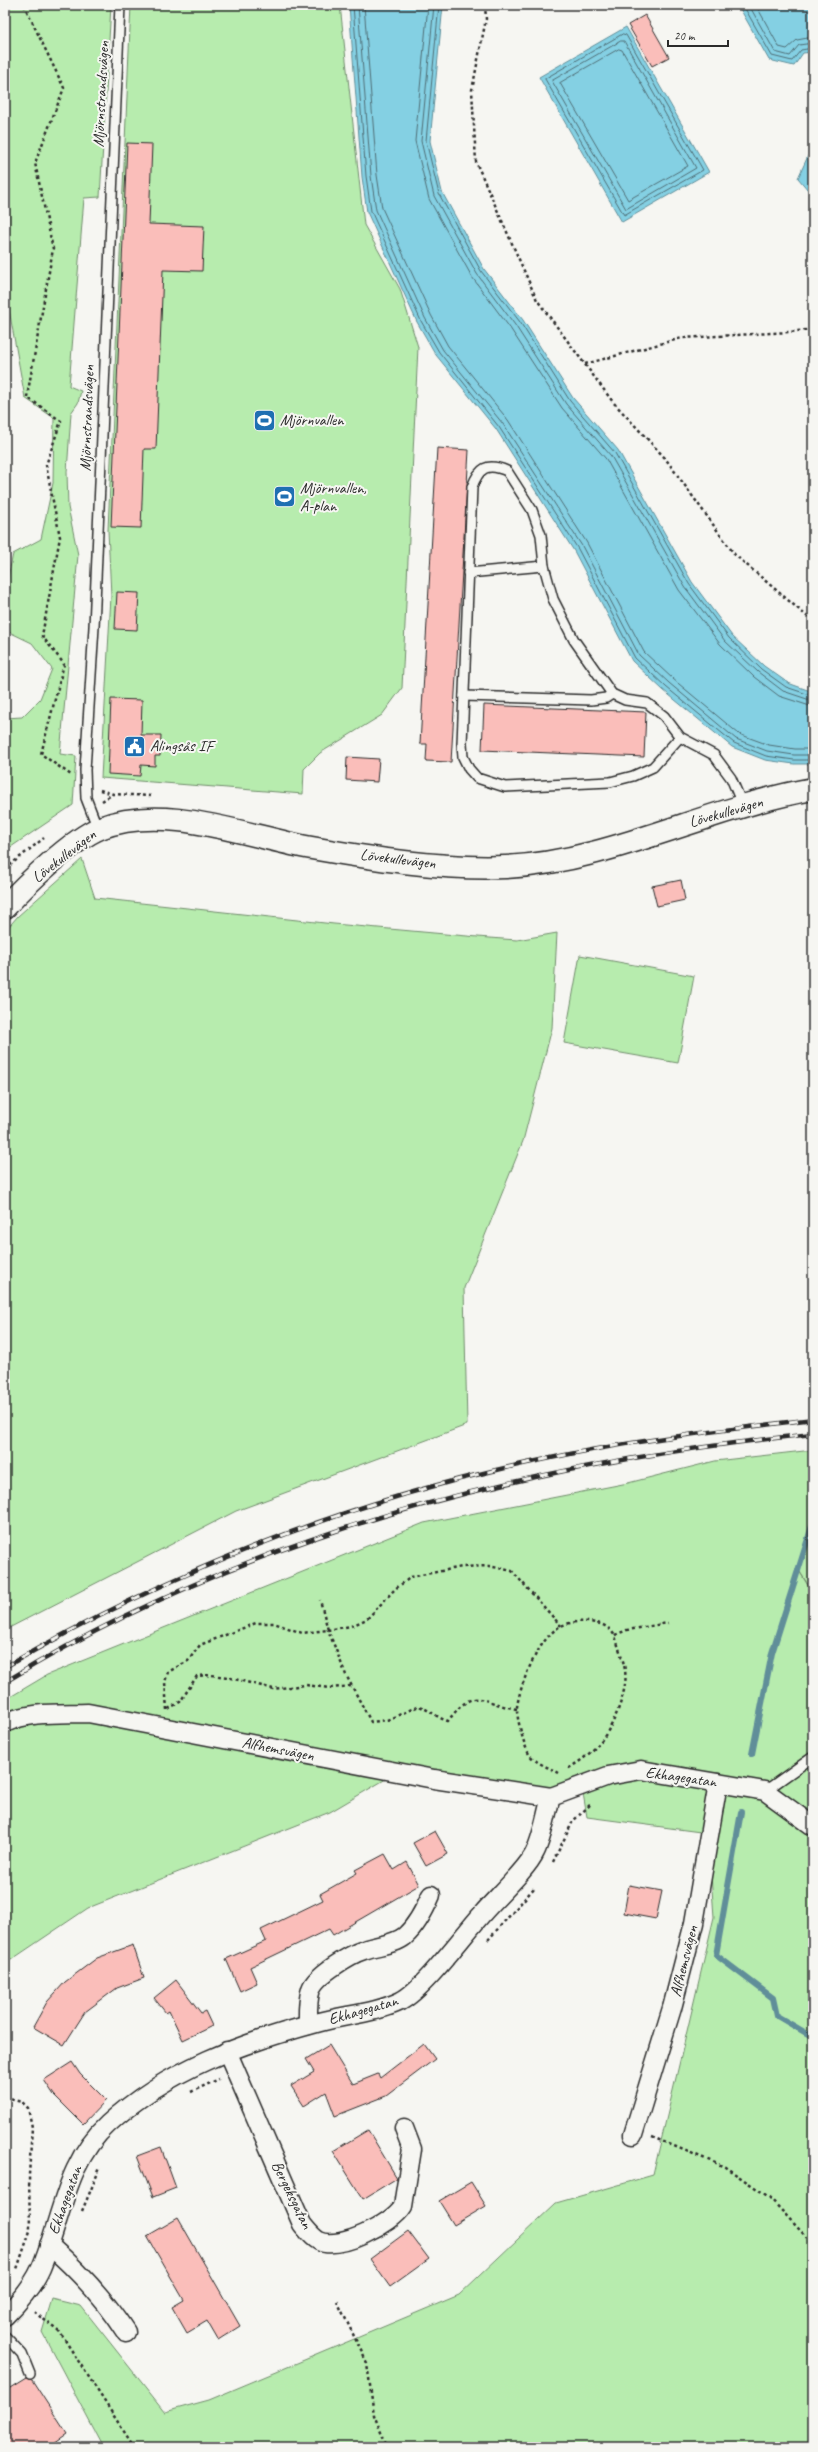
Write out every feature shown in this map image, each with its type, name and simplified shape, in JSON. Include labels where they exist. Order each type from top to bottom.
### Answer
[{"type":"street","name":"Lövekullevägen","points":[[5,907],[66,851],[98,829],[123,822],[155,820],[192,822],[315,848],[419,863],[505,867],[581,856],[743,806],[813,789]]},
{"type":"street","name":"Alfhemsvägen","points":[[5,1723],[14,1719],[47,1714],[88,1713],[434,1779],[551,1797]]},
{"type":"street","name":"Ekhagegatan","points":[[5,2316],[28,2290],[40,2269],[75,2168],[86,2148],[107,2125],[140,2098],[179,2072],[227,2051],[266,2036],[382,2008],[403,2000],[419,1986],[535,1852],[551,1797],[608,1776],[641,1770],[765,1791],[813,1826]]},
{"type":"street","name":"Alfhemsvägen","points":[[634,2135],[672,2008],[694,1923],[718,1782]]},
{"type":"street","points":[[308,2026],[307,2007],[312,1988],[321,1977],[343,1961],[364,1950],[385,1945],[404,1936],[422,1913],[432,1895]]},
{"type":"street","name":"Bergeksgatan","points":[[227,2051],[302,2224],[319,2241],[330,2244],[344,2242],[367,2232],[399,2212],[403,2206],[412,2150],[404,2128]]},
{"type":"street","points":[[49,2245],[89,2282],[107,2303],[126,2332]]},
{"type":"lane","name":"Mjörnstrandsvägen","points":[[98,829],[89,808],[85,786],[120,5]]},
{"type":"lane","points":[[680,737],[653,767],[634,776],[610,782],[505,787],[477,778],[469,769],[463,757],[472,487],[477,475],[483,469],[491,467],[507,471],[532,510],[541,536],[544,566],[553,599],[564,622],[612,694],[625,700],[647,702],[664,716],[680,737],[714,755],[731,778],[743,806]]},
{"type":"lane","points":[[468,573],[544,566]]},
{"type":"lane","points":[[464,696],[591,700],[606,698],[612,694]]},
{"type":"lane","points":[[765,1791],[813,1757]]},
{"type":"lane","points":[[5,2336],[22,2354],[30,2374]]},
{"type":"path","points":[[24,5],[64,88],[35,163],[53,248],[27,397],[61,421],[46,465],[60,537],[42,636],[64,664],[41,754],[85,786],[113,794],[154,797]]},
{"type":"path","points":[[485,5],[486,19],[472,90],[476,162],[537,300],[613,402],[665,458],[735,555],[808,618],[813,620]]},
{"type":"path","points":[[585,364],[682,338],[790,332],[813,329]]},
{"type":"path","points":[[89,808],[113,794]]},
{"type":"path","points":[[161,1727],[167,1709],[165,1682],[168,1672],[188,1660],[200,1645],[256,1623],[274,1623],[302,1633],[351,1626],[368,1619],[395,1589],[412,1577],[462,1568],[489,1566],[512,1571],[561,1626]]},
{"type":"path","points":[[320,1600],[333,1648],[371,1722],[387,1720],[419,1706],[432,1711],[439,1719],[448,1721],[468,1700],[477,1698],[517,1709]]},
{"type":"path","points":[[551,1797],[560,1773],[579,1763],[596,1749],[610,1731],[618,1714],[624,1691],[626,1664],[615,1635],[604,1625],[583,1620],[561,1626],[546,1639],[533,1660],[521,1689],[517,1709],[529,1754],[540,1764],[560,1773]]},
{"type":"path","points":[[615,1635],[627,1630],[668,1623]]},
{"type":"path","points":[[167,1709],[180,1702],[198,1676],[211,1675],[227,1677],[273,1689],[306,1685],[329,1688],[352,1686]]},
{"type":"path","points":[[5,2098],[22,2102],[28,2108],[32,2127],[29,2175],[30,2231],[13,2279],[28,2290]]},
{"type":"path","points":[[634,2135],[658,2137],[725,2167],[769,2197],[811,2242],[813,2248]]},
{"type":"path","points":[[337,2301],[367,2362],[374,2415],[387,2447]]},
{"type":"path","points":[[33,2311],[59,2331],[134,2447]]},
{"type":"green space","points":[[5,5],[111,5],[100,197],[84,198],[69,386],[81,391],[78,403],[71,413],[67,472],[68,507],[78,555],[60,754],[76,756],[73,805],[5,851],[5,718],[22,717],[40,699],[52,669],[32,643],[7,631],[5,591],[13,554],[41,539],[53,483],[54,418],[25,398],[8,304],[9,214]]},
{"type":"green space","name":"Mjörnvallen","points":[[131,5],[340,5],[364,225],[400,289],[418,347],[402,688],[382,715],[320,753],[304,769],[303,794],[101,778],[111,596],[108,530]]},
{"type":"green space","points":[[82,859],[95,898],[334,924],[489,938],[517,940],[557,933],[552,1028],[523,1141],[464,1288],[467,1425],[236,1511],[5,1630],[5,931],[18,916]]},
{"type":"green space","points":[[580,955],[694,976],[678,1063],[564,1043]]},
{"type":"green space","points":[[813,1450],[813,1592],[798,1569],[813,1594],[813,2447],[103,2447],[42,2332],[52,2299],[81,2306],[165,2412],[209,2400],[459,2295],[556,2203],[653,2175],[714,1917],[708,1833],[587,1817],[583,1793],[408,1766],[330,1812],[88,1908],[5,1964],[5,1700],[47,1675],[424,1523],[628,1483],[715,1461]]},
{"type":"water","points":[[349,5],[443,5],[430,141],[442,192],[484,269],[523,320],[573,398],[618,450],[692,582],[732,636],[764,666],[788,683],[813,692],[813,764],[794,764],[765,760],[732,747],[663,690],[632,661],[574,551],[496,429],[436,355],[417,322],[367,212],[362,177]]},
{"type":"water","points":[[738,5],[813,5],[813,52],[803,53],[794,66],[769,60]]},
{"type":"water","points":[[626,27],[709,172],[622,222],[539,77]]},
{"type":"water","points":[[813,145],[813,189],[808,190],[798,178]]},
{"type":"building","points":[[645,15],[669,57],[652,66],[628,25]]},
{"type":"building","points":[[127,143],[152,144],[149,224],[204,226],[202,271],[163,270],[156,449],[144,449],[141,528],[111,527]]},
{"type":"building","points":[[437,448],[469,450],[451,762],[426,761],[427,744],[420,744]]},
{"type":"building","points":[[117,592],[139,593],[137,630],[115,629]]},
{"type":"building","name":"Alingsås IF","points":[[111,699],[142,700],[141,735],[161,735],[160,756],[155,756],[155,766],[141,765],[140,776],[108,774]]},
{"type":"building","points":[[484,705],[646,712],[644,757],[482,750]]},
{"type":"building","points":[[347,757],[379,759],[377,782],[346,780]]},
{"type":"building","points":[[681,880],[685,900],[657,906],[652,886]]},
{"type":"building","points":[[435,1831],[448,1854],[426,1866],[413,1843]]},
{"type":"building","points":[[385,1854],[394,1870],[407,1862],[419,1885],[333,1935],[329,1929],[250,1967],[257,1983],[240,1991],[226,1959],[266,1941],[261,1930],[323,1900],[320,1894],[357,1873],[355,1870]]},
{"type":"building","points":[[629,1885],[662,1891],[656,1919],[624,1913]]},
{"type":"building","points":[[133,1945],[144,1978],[117,1988],[85,2012],[64,2045],[33,2027],[47,2002],[65,1982],[97,1958]]},
{"type":"building","points":[[176,1980],[201,2013],[205,2011],[212,2026],[183,2040],[169,2011],[166,2013],[154,1998]]},
{"type":"building","points":[[424,2044],[435,2059],[386,2096],[335,2116],[326,2092],[304,2106],[291,2086],[314,2072],[306,2059],[329,2045],[353,2084],[378,2074],[380,2078]]},
{"type":"building","points":[[72,2062],[80,2074],[106,2100],[83,2124],[54,2095],[44,2080]]},
{"type":"building","points":[[368,2130],[397,2178],[363,2199],[333,2151]]},
{"type":"building","points":[[161,2147],[176,2188],[153,2197],[137,2156]]},
{"type":"building","points":[[471,2182],[486,2206],[454,2225],[439,2201]]},
{"type":"building","points":[[178,2218],[240,2326],[218,2340],[207,2321],[187,2333],[172,2307],[184,2300],[147,2236]]},
{"type":"building","points":[[408,2231],[429,2259],[390,2287],[370,2259]]},
{"type":"building","points":[[26,2378],[32,2380],[67,2434],[48,2447],[9,2447],[5,2441],[5,2391]]},
{"type":"waterway","points":[[752,1754],[772,1653],[813,1523]]},
{"type":"waterway","points":[[741,1812],[716,1955],[773,1998],[777,2016],[813,2037]]},
{"type":"railway","points":[[5,1667],[134,1599],[200,1569],[267,1541],[336,1516],[405,1494],[475,1475],[579,1452],[679,1436],[813,1419]]},
{"type":"railway","points":[[5,1682],[98,1630],[195,1584],[294,1545],[395,1513],[498,1485],[602,1464],[707,1447],[813,1434]]},
{"type":"place","name":"Mjörnvallen","points":[[264,420]]},
{"type":"place","name":"Mjörnvallen, A-plan","points":[[284,497]]},
{"type":"place","name":"Alingsås IF","points":[[135,746]]}]
